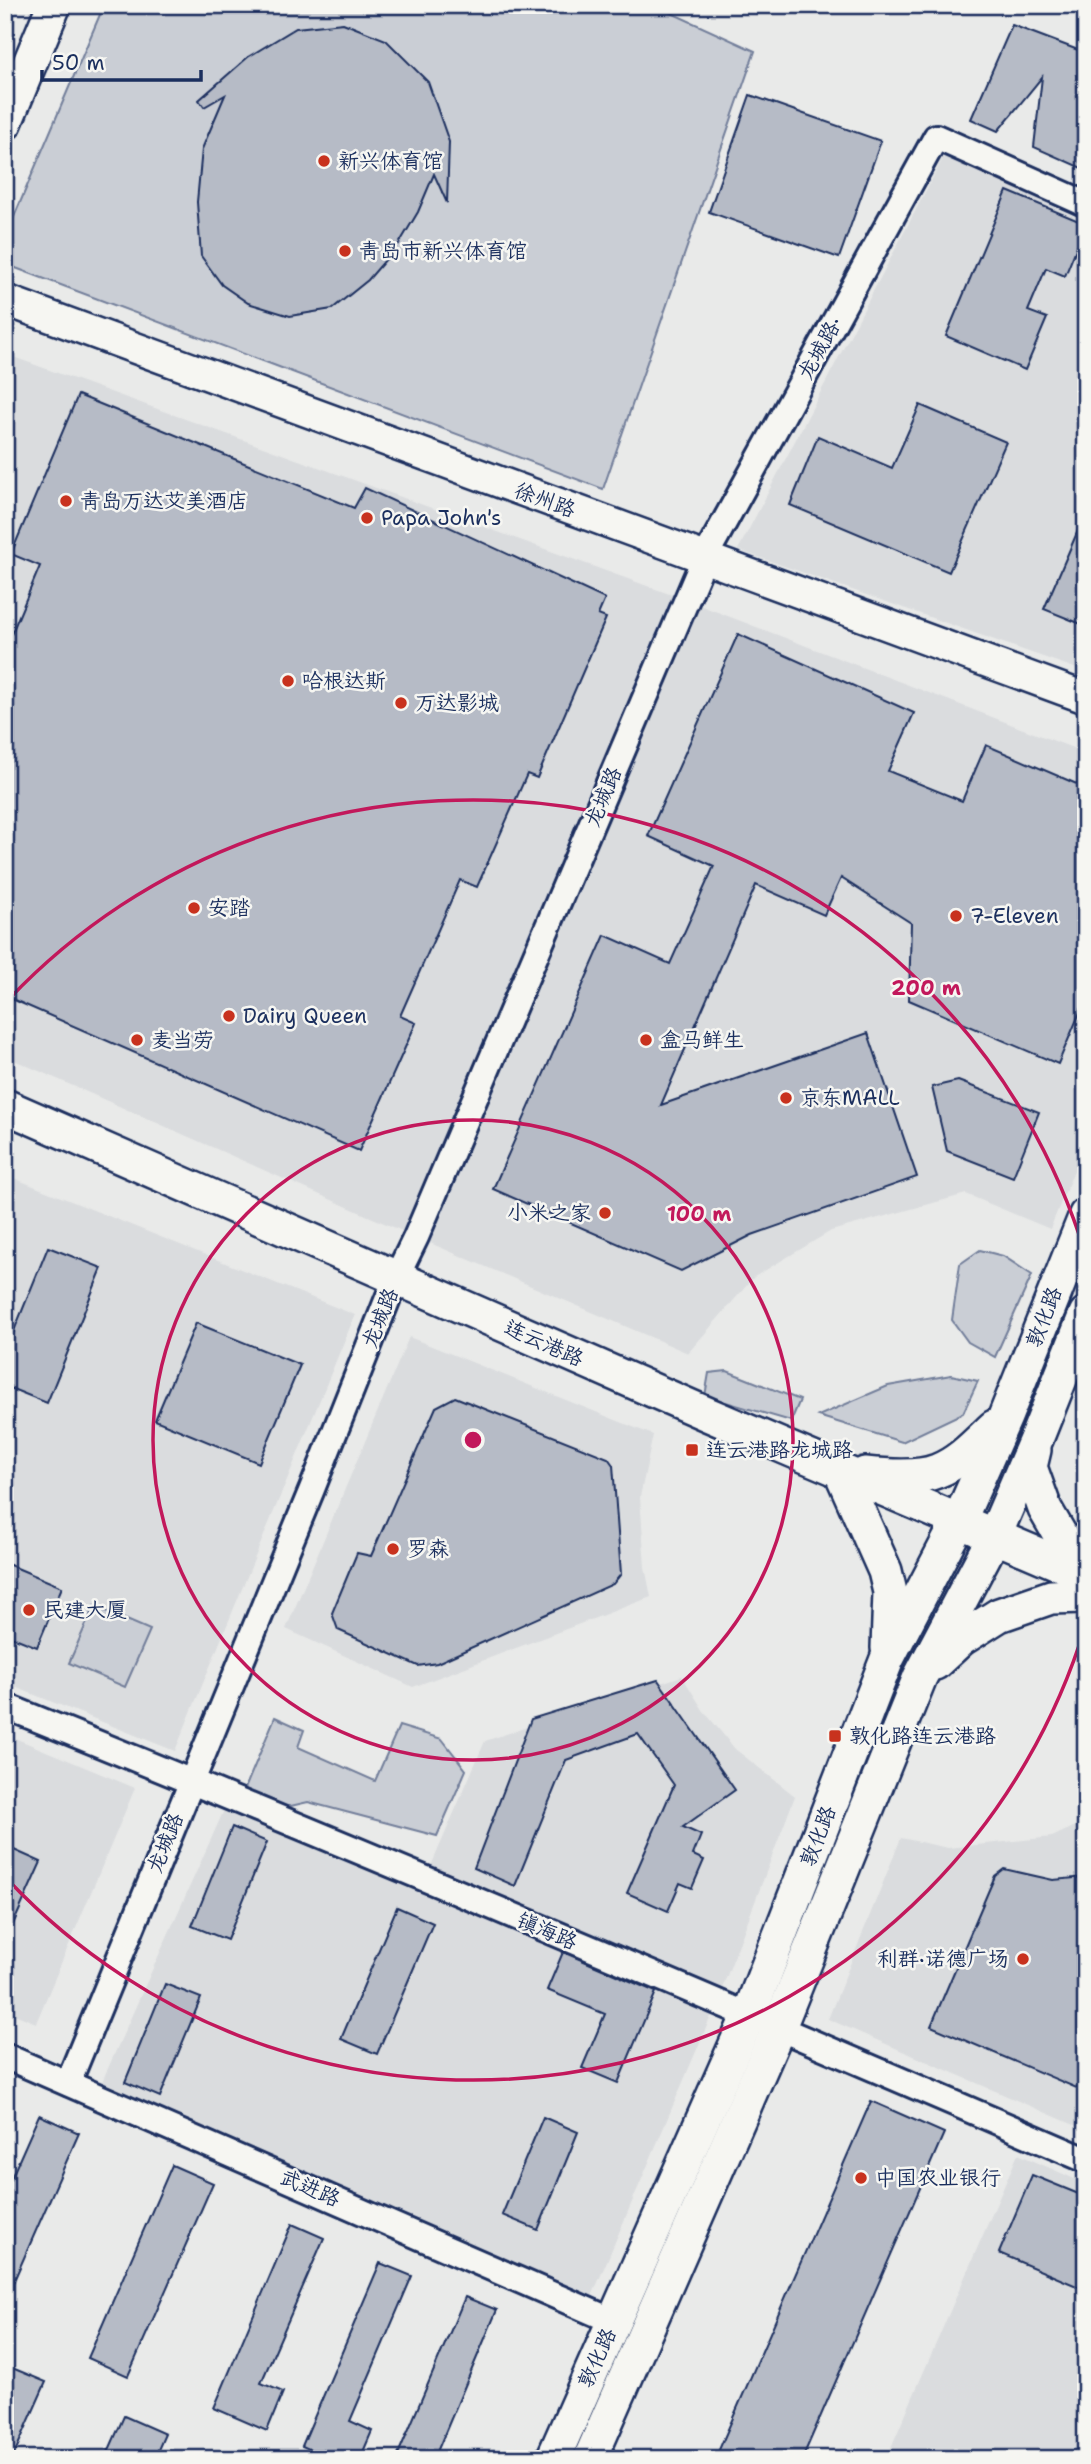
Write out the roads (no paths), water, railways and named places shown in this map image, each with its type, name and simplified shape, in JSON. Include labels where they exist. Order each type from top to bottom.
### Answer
[{"type":"main road","points":[[5,123],[54,5]]},
{"type":"main road","name":"连云港路","points":[[7,1110],[841,1472],[1086,1575]]},
{"type":"main road","name":"敦化路","points":[[553,2459],[749,2015],[887,1659],[959,1521],[1005,1417],[1086,1215]]},
{"type":"main road","name":"敦化路","points":[[590,2459],[779,2028],[920,1677],[994,1537],[1086,1314]]},
{"type":"main road","points":[[887,1659],[890,1592],[885,1571],[841,1472],[890,1477],[936,1472],[966,1454],[1005,1417]]},
{"type":"main road","points":[[1037,1437],[1030,1467],[1045,1509],[1069,1552],[1086,1563]]},
{"type":"main road","points":[[920,1677],[961,1639],[999,1615],[1051,1597],[1086,1595]]},
{"type":"street","name":"龙城路·","points":[[704,559],[936,137],[1086,204]]},
{"type":"street","name":"徐州路","points":[[5,300],[1086,698]]},
{"type":"street","name":"龙城路","points":[[68,2083],[396,1278],[416,1237],[704,559]]},
{"type":"street","name":"镇海路","points":[[5,1706],[749,2015],[1086,2160]]},
{"type":"street","name":"武进路","points":[[5,2056],[613,2321]]},
{"type":"place","name":"新兴体育馆","points":[[324,161]]},
{"type":"place","name":"青岛市新兴体育馆","points":[[345,251]]},
{"type":"place","name":"青岛万达艾美酒店","points":[[66,501]]},
{"type":"place","name":"Papa John's","points":[[367,518]]},
{"type":"place","name":"哈根达斯","points":[[288,681]]},
{"type":"place","name":"万达影城","points":[[401,703]]},
{"type":"place","name":"安踏","points":[[194,908]]},
{"type":"place","name":"7-Eleven","points":[[956,916]]},
{"type":"place","name":"Dairy Queen","points":[[229,1016]]},
{"type":"place","name":"麦当劳","points":[[137,1040]]},
{"type":"place","name":"盒马鲜生","points":[[646,1040]]},
{"type":"place","name":"京东MALL","points":[[786,1098]]},
{"type":"place","name":"小米之家","points":[[605,1213]]},
{"type":"place","name":"连云港路龙城路","points":[[692,1450]]},
{"type":"place","name":"罗森","points":[[393,1549]]},
{"type":"place","name":"民建大厦","points":[[29,1610]]},
{"type":"place","name":"敦化路连云港路","points":[[835,1736]]},
{"type":"place","name":"利群·诺德广场","points":[[1023,1959]]},
{"type":"place","name":"中国农业银行","points":[[861,2178]]}]
